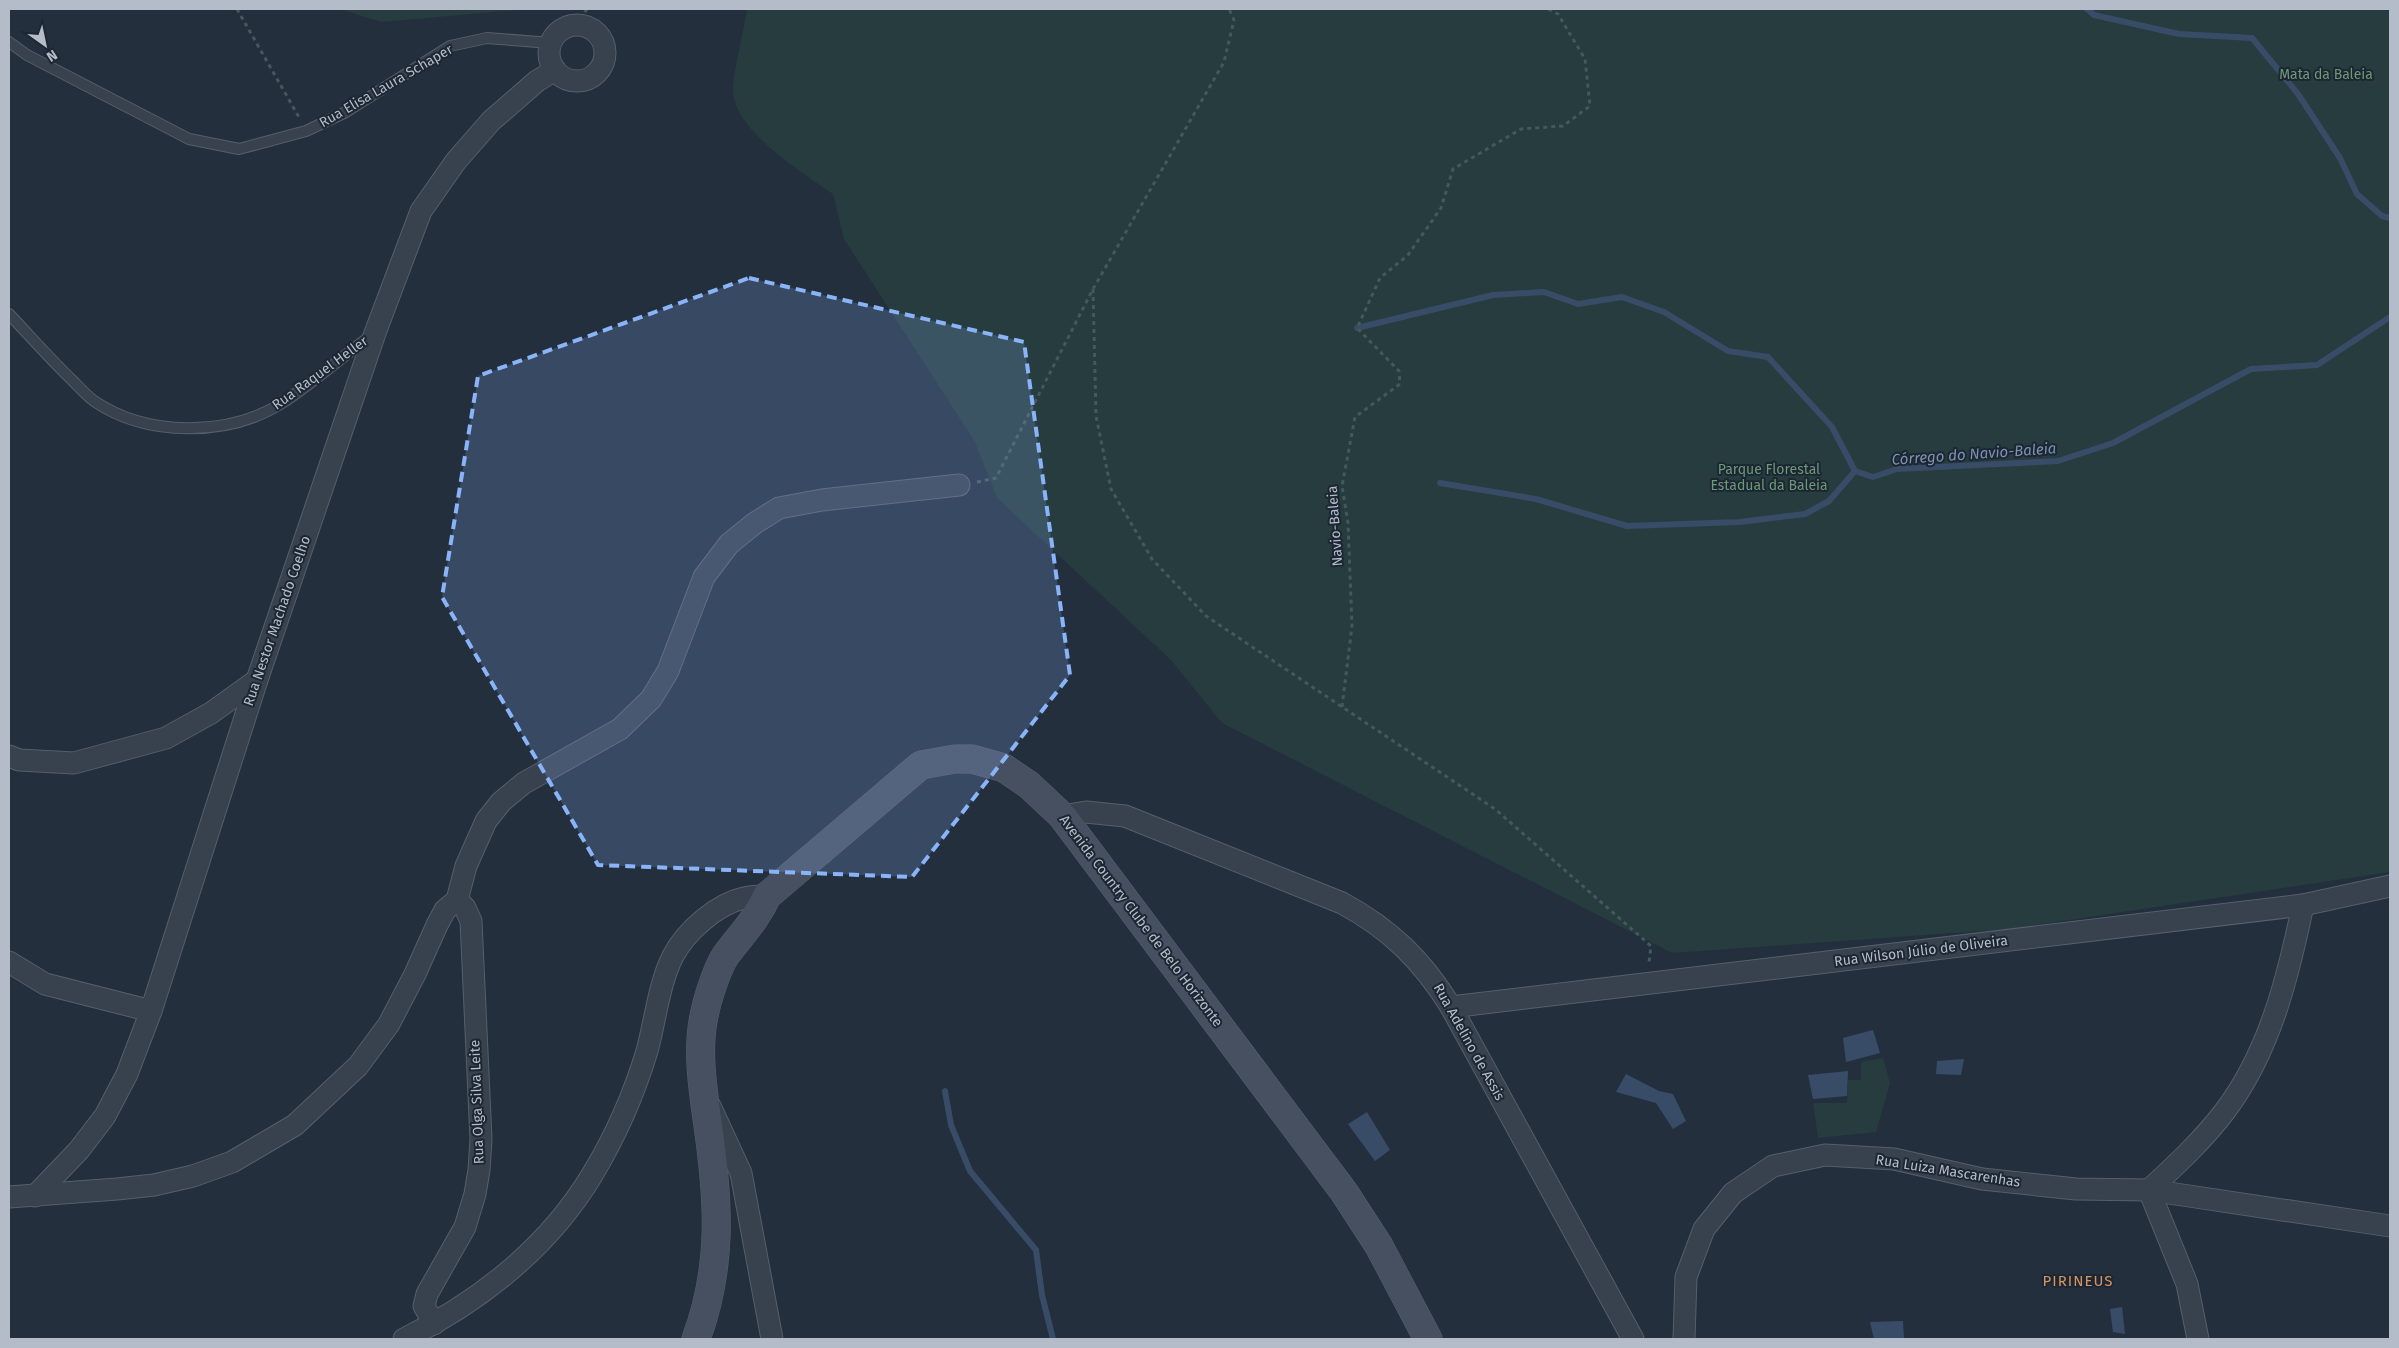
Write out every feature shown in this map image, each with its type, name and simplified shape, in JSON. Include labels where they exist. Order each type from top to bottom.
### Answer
[{"type":"street","points":[[581,17],[602,39],[605,49],[602,64],[593,76],[584,80],[573,80],[563,77],[555,70],[550,57],[551,43],[557,34],[581,17]]},
{"type":"street","name":"Rua Nestor Machado Coelho","points":[[35,1196],[79,1150],[105,1116],[127,1074],[151,1011],[257,680],[375,333],[421,211],[456,161],[491,121],[531,85],[555,70]]},
{"type":"street","points":[[9,1196],[35,1196],[154,1185],[193,1176],[232,1162],[295,1125],[358,1066],[389,1024],[416,974],[445,910],[457,900],[470,857],[486,821],[501,802],[524,783],[620,729],[651,699],[668,671],[704,577],[735,539],[755,523],[779,508],[822,500],[959,485]]},
{"type":"street","points":[[9,756],[19,760],[74,763],[166,738],[211,713],[257,680]]},
{"type":"street","name":"Avenida Country Clube de Belo Horizonte","points":[[696,1339],[707,1310],[715,1268],[718,1218],[704,1092],[702,1054],[704,1016],[725,957],[752,925],[767,896],[921,765],[955,759],[972,759],[1004,768],[1029,785],[1062,816],[1344,1192],[1379,1246],[1428,1339]]},
{"type":"street","name":"Rua Adelino de Assis","points":[[1062,816],[1086,812],[1125,816],[1342,902],[1371,919],[1406,948],[1432,976],[1451,1007],[1633,1339]]},
{"type":"street","name":"Rua Wilson Júlio de Oliveira","points":[[1451,1007],[2303,905],[2390,886]]},
{"type":"street","points":[[404,1339],[434,1324],[475,1298],[539,1243],[591,1176],[611,1141],[647,1052],[673,956],[685,939],[715,911],[745,897],[767,896]]},
{"type":"street","name":"Rua Olga Silva Leite","points":[[434,1324],[424,1306],[427,1294],[465,1227],[479,1170],[480,1139],[471,921],[465,908],[457,900]]},
{"type":"street","points":[[2198,1339],[2187,1284],[2149,1190],[2194,1148],[2226,1110],[2253,1066],[2281,997],[2292,960],[2303,905]]},
{"type":"street","points":[[9,962],[45,984],[151,1011]]},
{"type":"street","points":[[704,1092],[742,1173],[772,1339]]},
{"type":"street","name":"Rua Luiza Mascarenhas","points":[[1684,1339],[1686,1277],[1704,1229],[1733,1193],[1773,1166],[1826,1155],[1894,1160],[1982,1179],[2076,1189],[2149,1190],[2390,1226]]},
{"type":"lane","name":"Rua Elisa Laura Schaper","points":[[9,42],[27,55],[189,139],[239,149],[306,131],[346,112],[450,46],[488,38],[551,43]]},
{"type":"lane","name":"Rua Raquel Heller","points":[[9,314],[92,400],[121,417],[157,426],[189,428],[228,424],[265,412],[282,403],[375,333]]},
{"type":"path","points":[[237,9],[306,131]]},
{"type":"path","points":[[959,485],[996,478],[1093,290],[1224,62],[1234,20],[1229,9]]},
{"type":"path","name":"Navio-Baleia","points":[[1342,707],[1352,626],[1348,523],[1342,486],[1355,417],[1400,384],[1399,371],[1357,328],[1380,278],[1408,255],[1442,208],[1453,169],[1521,129],[1563,126],[1590,106],[1585,59],[1558,14],[1548,9]]},
{"type":"path","points":[[1093,290],[1096,416],[1109,480],[1111,489],[1152,559],[1206,616],[1495,809],[1651,946],[1648,983]]},
{"type":"highlighted area","points":[[749,278],[1024,342],[1070,675],[912,877],[598,865],[442,597],[478,376]]},
{"type":"green space","points":[[340,9],[527,9],[381,22]]},
{"type":"green space","name":"Parque Florestal Estadual da Baleia","points":[[747,9],[2390,9],[2390,872],[2009,929],[1672,953],[1222,723],[1171,660],[997,498],[975,442],[844,239],[833,194],[771,148],[744,119],[735,103],[733,88],[735,68]]},
{"type":"green space","points":[[1883,1058],[1890,1083],[1876,1132],[1818,1138],[1813,1103],[1847,1103],[1848,1080],[1861,1080],[1861,1062]]},
{"type":"water","points":[[1873,1030],[1880,1053],[1846,1062],[1843,1038]]},
{"type":"water","points":[[1964,1059],[1961,1075],[1936,1074],[1937,1061]]},
{"type":"water","points":[[1848,1071],[1847,1096],[1813,1099],[1808,1075]]},
{"type":"water","points":[[1626,1074],[1659,1091],[1673,1094],[1686,1121],[1673,1129],[1656,1103],[1616,1092]]},
{"type":"water","points":[[1367,1112],[1390,1150],[1375,1161],[1348,1124]]},
{"type":"water","points":[[2122,1307],[2125,1334],[2113,1332],[2110,1309]]},
{"type":"water","points":[[1903,1321],[1904,1339],[1874,1339],[1870,1322]]},
{"type":"waterway","name":"Córrego do Navio-Baleia","points":[[2087,9],[2094,15],[2179,34],[2252,38],[2298,94],[2340,158],[2357,194],[2382,216],[2390,218]]},
{"type":"waterway","name":"Córrego do Navio-Baleia","points":[[1357,328],[1493,295],[1544,292],[1578,304],[1622,297],[1664,312],[1728,351],[1768,357],[1832,427],[1855,471]]},
{"type":"waterway","name":"Córrego do Navio-Baleia","points":[[1440,483],[1536,499],[1627,526],[1740,522],[1805,514],[1829,501],[1855,471],[1873,477],[1897,469],[2058,461],[2113,443],[2251,369],[2317,365],[2390,317]]},
{"type":"waterway","points":[[945,1091],[951,1125],[970,1171],[1036,1250],[1042,1295],[1053,1339]]},
{"type":"district","name":"PIRINEUS","points":[[2078,1281]]},
{"type":"park label","name":"Mata da Baleia","points":[[2326,74]]}]
